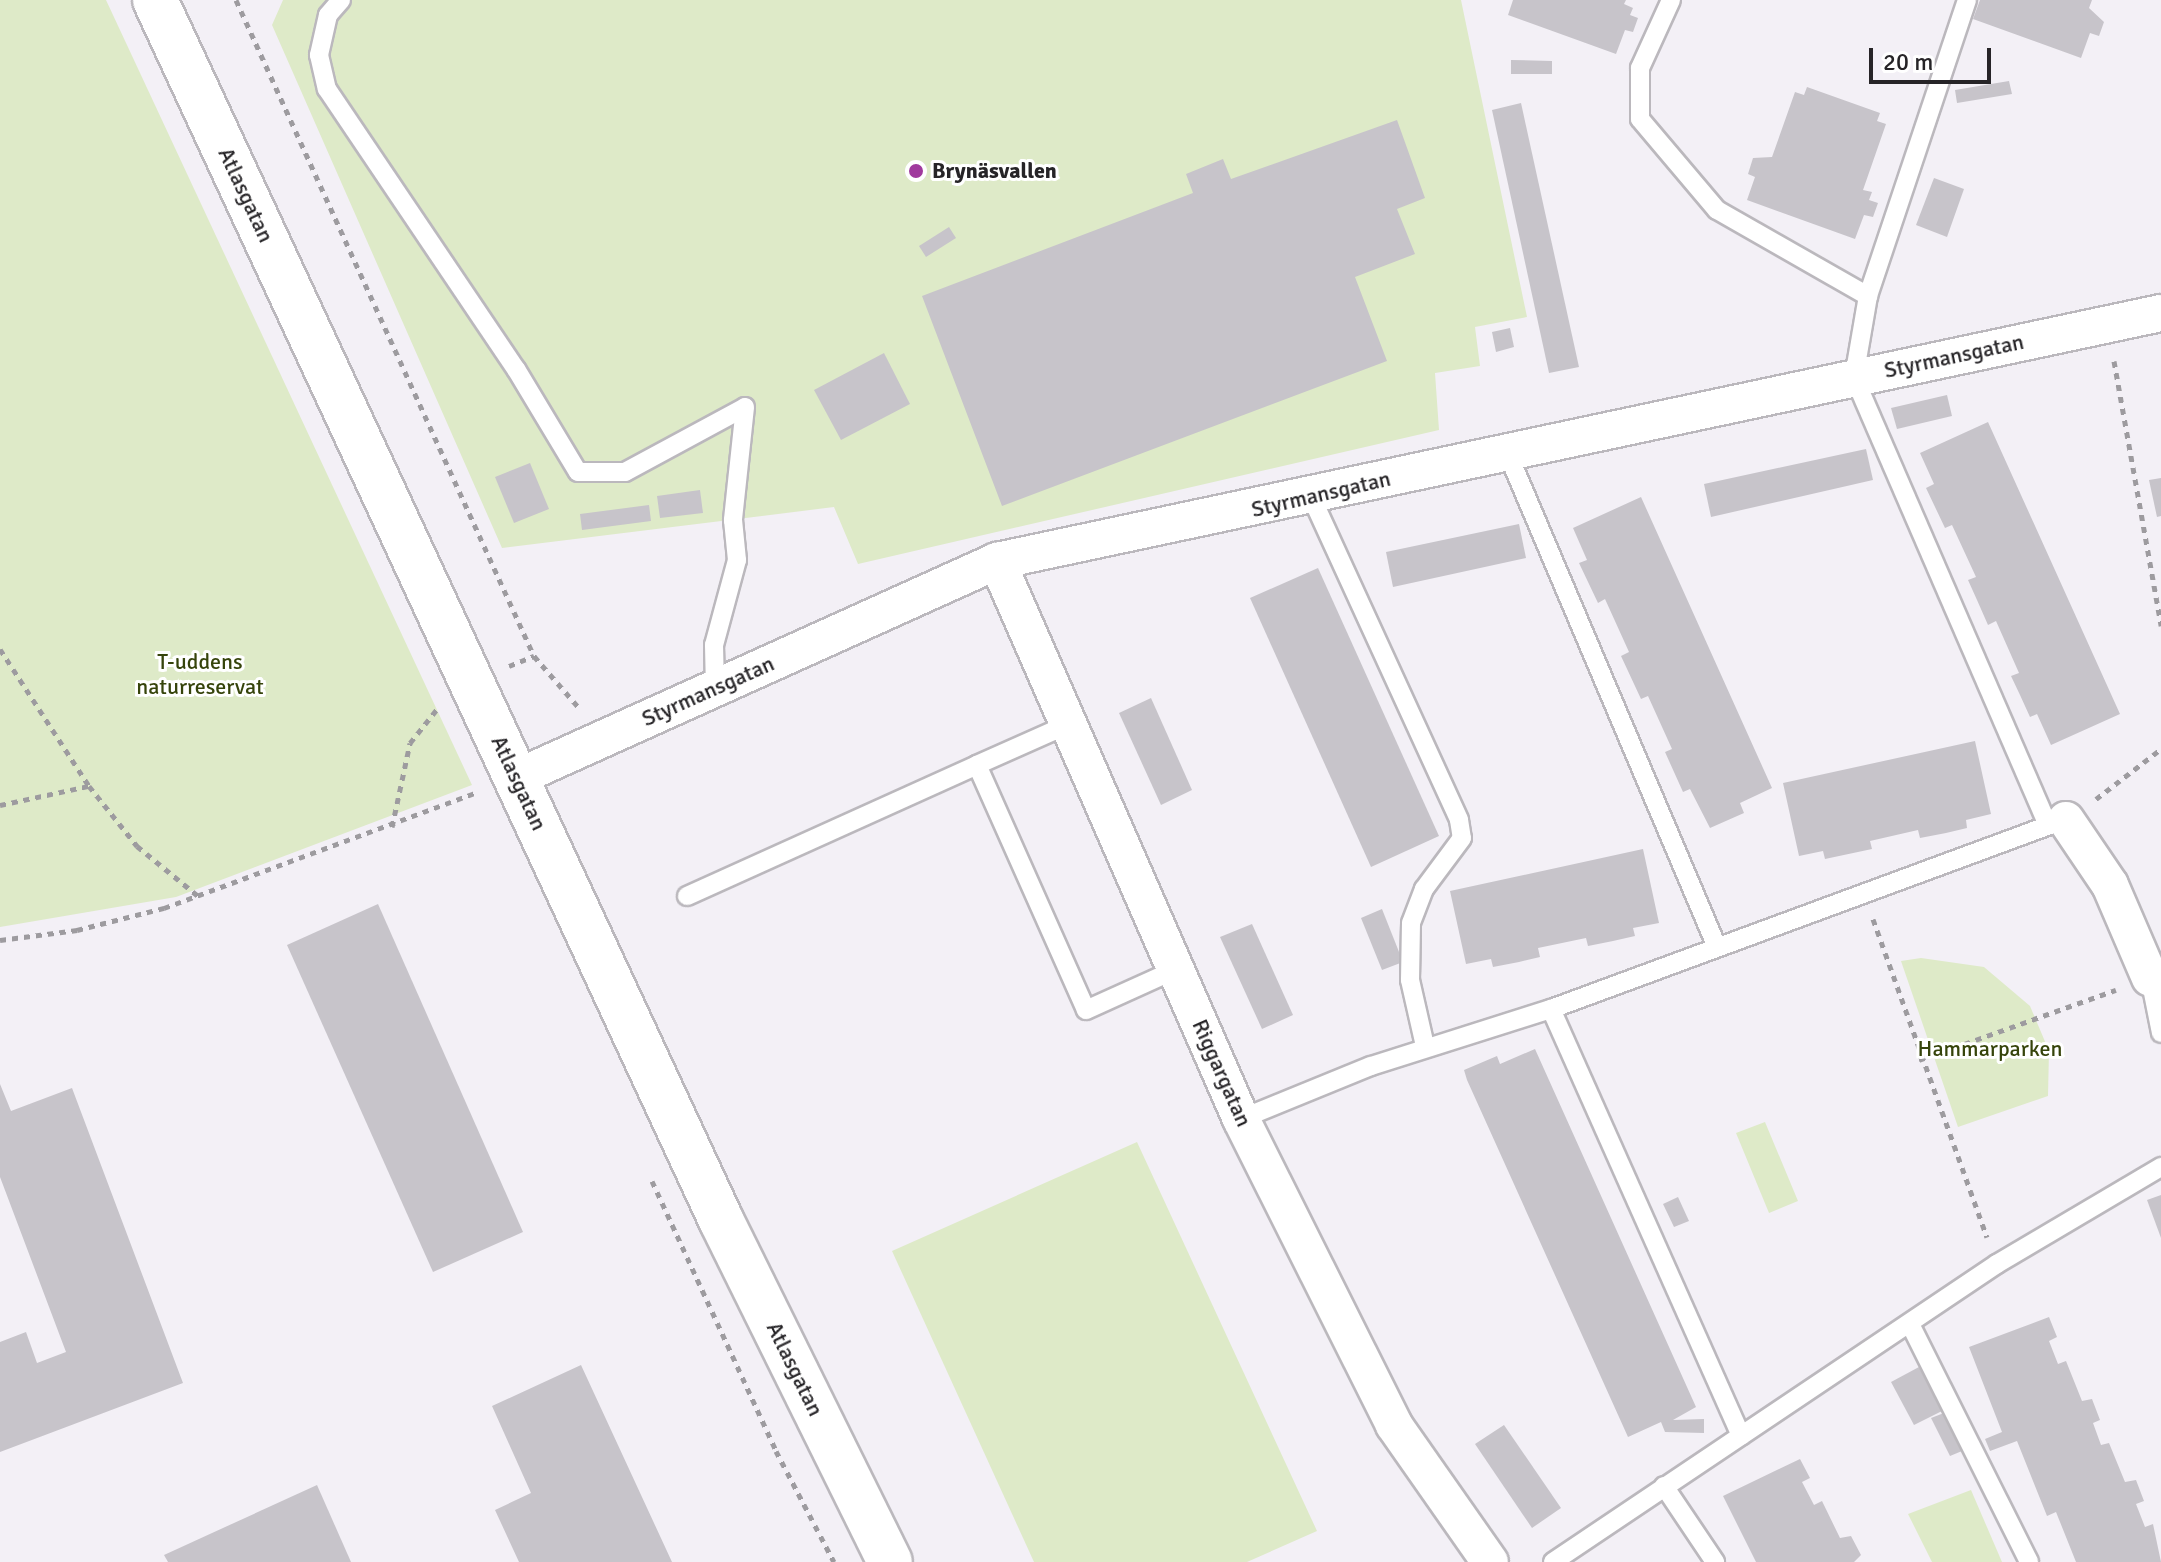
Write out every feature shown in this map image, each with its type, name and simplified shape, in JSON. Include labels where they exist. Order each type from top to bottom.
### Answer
[{"type":"street","name":"Atlasgatan","points":[[155,0],[500,784],[890,1562]]},
{"type":"street","name":"Styrmansgatan","points":[[500,784],[997,561],[2161,313]]},
{"type":"street","name":"Riggargatan","points":[[997,561],[1241,1119],[1394,1425],[1490,1562]]},
{"type":"street","points":[[2057,823],[2110,885],[2150,978]]},
{"type":"lane","points":[[341,0],[328,15],[319,55],[327,89],[516,369],[578,472],[625,472],[745,407],[733,520],[737,560],[714,645],[715,688]]},
{"type":"lane","points":[[1671,0],[1640,68],[1640,119],[1717,210],[1868,296]]},
{"type":"lane","points":[[1241,1119],[1425,1046],[1551,1009],[2057,823],[1854,377],[1868,296],[1967,0]]},
{"type":"lane","points":[[1508,454],[1717,947]]},
{"type":"lane","points":[[1310,494],[1459,820],[1462,838],[1424,889],[1411,923],[1410,980],[1425,1046]]},
{"type":"lane","points":[[687,896],[1069,724]]},
{"type":"lane","points":[[977,765],[1086,1010],[1177,969]]},
{"type":"lane","points":[[2150,978],[2161,1033]]},
{"type":"lane","points":[[1551,1009],[1741,1436]]},
{"type":"lane","points":[[1553,1562],[1997,1264],[2161,1167]]},
{"type":"lane","points":[[1910,1324],[2029,1562]]},
{"type":"lane","points":[[1664,1486],[1715,1562]]},
{"type":"path","points":[[236,0],[534,656],[605,738]]},
{"type":"path","points":[[2108,324],[2161,626]]},
{"type":"path","points":[[0,649],[89,786],[137,846],[198,897]]},
{"type":"path","points":[[392,827],[410,743],[443,701]]},
{"type":"path","points":[[2057,823],[2161,749]]},
{"type":"path","points":[[0,940],[77,930],[198,897],[392,827],[500,784]]},
{"type":"path","points":[[0,805],[89,786]]},
{"type":"path","points":[[1865,893],[1919,1060],[1997,1264]]},
{"type":"path","points":[[1919,1060],[2150,978]]},
{"type":"green space","name":"T-uddens naturreservat","points":[[0,0],[106,0],[472,785],[176,897],[0,927]]},
{"type":"green space","name":"Brynäsvallen","points":[[283,0],[1461,0],[1527,317],[1475,327],[1480,366],[1435,373],[1439,430],[858,564],[834,507],[502,548],[272,25]]},
{"type":"green space","name":"Hammarparken","points":[[1921,958],[1984,967],[2030,1006],[2049,1051],[2048,1096],[1958,1127],[1901,961]]},
{"type":"green space","points":[[1765,1122],[1798,1201],[1769,1213],[1736,1133]]},
{"type":"green space","points":[[1137,1142],[1317,1531],[1247,1562],[1034,1562],[892,1251]]},
{"type":"green space","points":[[1971,1490],[2002,1562],[1932,1562],[1908,1514]]},
{"type":"building","points":[[1513,0],[1626,0],[1624,4],[1633,8],[1630,15],[1638,18],[1633,32],[1625,30],[1616,54],[1508,15]]},
{"type":"building","points":[[1980,0],[2092,0],[2089,8],[2104,22],[2099,36],[2090,33],[2081,58],[1973,19]]},
{"type":"building","points":[[1511,60],[1552,61],[1552,74],[1511,74]]},
{"type":"building","points":[[2009,81],[2012,94],[1957,103],[1955,90]]},
{"type":"building","points":[[1807,87],[1880,113],[1877,121],[1886,124],[1863,190],[1872,192],[1869,200],[1878,203],[1873,217],[1864,215],[1855,239],[1747,200],[1755,177],[1748,174],[1753,158],[1772,157],[1795,92],[1804,95]]},
{"type":"building","points":[[1521,103],[1579,367],[1549,373],[1492,110]]},
{"type":"building","name":"Brynäsvallen","points":[[1397,120],[1425,198],[1397,209],[1415,254],[1355,277],[1387,361],[1002,506],[922,296],[1193,193],[1186,174],[1223,159],[1231,179]]},
{"type":"building","points":[[1934,178],[1964,189],[1947,237],[1916,225]]},
{"type":"building","points":[[949,227],[956,238],[926,257],[919,246]]},
{"type":"building","points":[[1510,328],[1514,347],[1496,352],[1492,332]]},
{"type":"building","points":[[884,353],[910,404],[841,440],[814,390]]},
{"type":"building","points":[[1947,395],[1952,416],[1897,429],[1891,408]]},
{"type":"building","points":[[1988,422],[2120,714],[2051,745],[2037,714],[2030,717],[2011,676],[2019,673],[1996,621],[1988,625],[1968,580],[1976,577],[1952,525],[1945,528],[1926,488],[1934,484],[1920,453]]},
{"type":"building","points":[[1866,449],[1873,480],[1711,517],[1704,484]]},
{"type":"building","points":[[530,463],[549,509],[514,523],[495,477]]},
{"type":"building","points":[[2161,478],[2161,516],[2157,517],[2149,480]]},
{"type":"building","points":[[700,490],[703,513],[660,518],[657,496]]},
{"type":"building","points":[[1641,497],[1772,788],[1740,803],[1744,813],[1710,828],[1690,789],[1683,792],[1665,752],[1672,749],[1648,696],[1641,699],[1621,656],[1629,652],[1605,599],[1598,603],[1579,563],[1587,560],[1573,528]]},
{"type":"building","points":[[649,505],[651,521],[582,530],[580,514]]},
{"type":"building","points":[[1519,524],[1526,558],[1393,587],[1386,552]]},
{"type":"building","points":[[1318,568],[1439,836],[1371,867],[1250,598]]},
{"type":"building","points":[[1151,698],[1192,790],[1161,805],[1119,713]]},
{"type":"building","points":[[1975,741],[1991,814],[1966,820],[1967,828],[1946,833],[1920,838],[1918,830],[1870,841],[1872,849],[1825,859],[1823,851],[1799,856],[1783,783]]},
{"type":"building","points":[[1643,849],[1659,923],[1633,928],[1635,936],[1613,941],[1588,946],[1586,938],[1538,948],[1540,957],[1519,962],[1493,967],[1491,959],[1466,964],[1450,891]]},
{"type":"building","points":[[378,904],[523,1232],[433,1272],[287,945]]},
{"type":"building","points":[[1382,909],[1403,962],[1382,970],[1361,918]]},
{"type":"building","points":[[1252,924],[1293,1015],[1262,1029],[1220,937]]},
{"type":"building","points":[[1535,1049],[1696,1407],[1673,1420],[1704,1419],[1704,1433],[1665,1432],[1661,1422],[1628,1437],[1467,1080],[1464,1070],[1497,1056],[1500,1064]]},
{"type":"building","points":[[0,1084],[11,1111],[72,1088],[183,1383],[0,1452],[0,1342],[26,1332],[37,1363],[66,1352],[0,1177]]},
{"type":"building","points":[[2161,1195],[2161,1238],[2147,1200]]},
{"type":"building","points":[[1678,1197],[1689,1221],[1674,1227],[1663,1204]]},
{"type":"building","points":[[2049,1317],[2057,1337],[2049,1341],[2058,1364],[2066,1361],[2082,1401],[2092,1399],[2100,1420],[2093,1423],[2101,1445],[2109,1443],[2125,1482],[2136,1480],[2144,1501],[2136,1504],[2145,1527],[2153,1524],[2161,1562],[2076,1562],[2056,1512],[2047,1516],[2017,1441],[1990,1451],[1985,1439],[2002,1432],[1969,1347]]},
{"type":"building","points":[[581,1365],[672,1562],[519,1562],[495,1510],[531,1493],[492,1406]]},
{"type":"building","points":[[1919,1367],[1942,1411],[1914,1425],[1891,1382]]},
{"type":"building","points":[[1944,1413],[1962,1451],[1950,1456],[1931,1418]]},
{"type":"building","points":[[1504,1425],[1561,1508],[1532,1528],[1475,1444]]},
{"type":"building","points":[[1800,1459],[1810,1478],[1802,1482],[1814,1505],[1822,1501],[1840,1538],[1851,1536],[1861,1555],[1854,1562],[1756,1562],[1723,1496]]},
{"type":"building","points":[[317,1485],[351,1562],[168,1562],[164,1555]]},
{"type":"place","name":"Brynäsvallen","points":[[916,171]]}]
